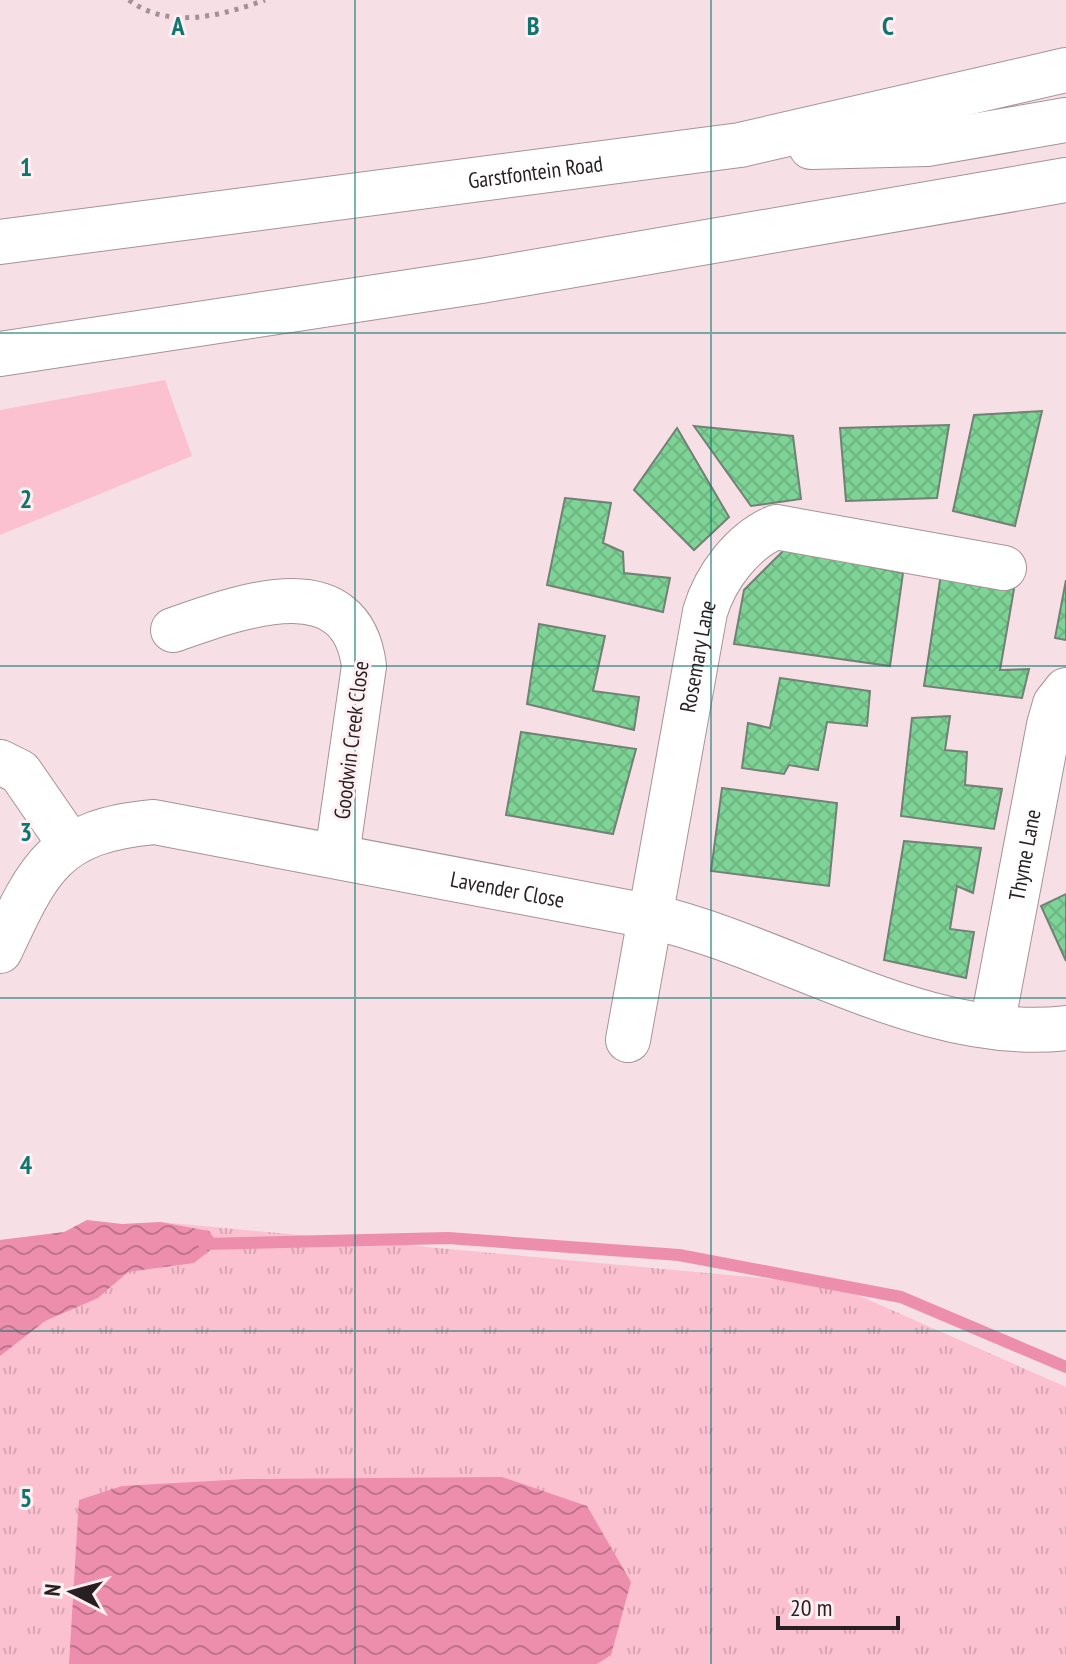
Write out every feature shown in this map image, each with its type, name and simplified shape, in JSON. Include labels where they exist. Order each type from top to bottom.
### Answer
[{"type":"street","name":"Garstfontein Road","points":[[0,242],[740,145],[1066,70]]},
{"type":"street","points":[[740,145],[857,148],[927,144],[1066,120]]},
{"type":"street","points":[[0,354],[481,281],[1066,180]]},
{"type":"street","name":"Rosemary Lane","points":[[628,1040],[712,589],[725,570],[762,533],[776,527],[1004,568]]},
{"type":"street","name":"Goodwin Creek Close","points":[[173,630],[233,610],[275,601],[303,602],[332,610],[351,624],[361,640],[364,666],[337,855]]},
{"type":"street","name":"Thyme Lane","points":[[992,1026],[1049,725],[1055,704],[1066,690]]},
{"type":"street","points":[[0,762],[20,772],[69,843]]},
{"type":"street","name":"Lavender Close","points":[[0,951],[27,892],[45,867],[69,843],[120,825],[154,822],[653,917],[698,928],[866,995],[992,1026],[1066,1028]]},
{"type":"path","points":[[129,0],[147,13],[165,19],[218,13],[265,0]]},
{"type":"green space","points":[[165,380],[192,456],[0,535],[0,410]]},
{"type":"green space","points":[[160,1222],[835,1285],[1066,1387],[1066,1664],[0,1664],[0,1240]]},
{"type":"water","points":[[87,1220],[122,1224],[160,1222],[209,1231],[218,1244],[194,1263],[128,1272],[98,1298],[45,1321],[0,1356],[0,1240],[64,1232]]},
{"type":"water","points":[[502,1477],[587,1506],[631,1582],[611,1655],[597,1664],[69,1664],[79,1500],[122,1486],[246,1479]]},
{"type":"building","points":[[1042,411],[1015,526],[953,511],[974,415]]},
{"type":"building","points":[[949,425],[937,498],[846,501],[840,428]]},
{"type":"building","points":[[694,426],[793,436],[801,499],[751,506]]},
{"type":"building","points":[[677,428],[729,517],[694,550],[634,490]]},
{"type":"building","points":[[565,498],[611,503],[603,543],[623,552],[624,573],[670,578],[663,612],[547,585]]},
{"type":"building","points":[[785,549],[903,573],[890,666],[734,644],[744,590]]},
{"type":"building","points":[[941,574],[1014,589],[1000,670],[1029,669],[1022,698],[924,686]]},
{"type":"building","points":[[1066,580],[1066,640],[1055,638]]},
{"type":"building","points":[[539,624],[605,636],[593,691],[639,697],[634,730],[527,704]]},
{"type":"building","points":[[780,678],[870,691],[867,726],[827,722],[818,770],[789,765],[784,774],[742,768],[748,723],[770,728]]},
{"type":"building","points":[[950,716],[945,750],[967,752],[965,785],[1002,789],[994,829],[901,816],[912,718]]},
{"type":"building","points":[[521,732],[636,749],[613,834],[506,815]]},
{"type":"building","points":[[722,788],[837,803],[829,886],[711,871]]},
{"type":"building","points":[[904,841],[981,848],[973,893],[957,886],[950,929],[974,932],[966,978],[884,960]]},
{"type":"building","points":[[1066,894],[1066,961],[1041,906]]},
{"type":"waterway","points":[[204,1244],[448,1238],[679,1255],[901,1297],[1066,1367]]}]
